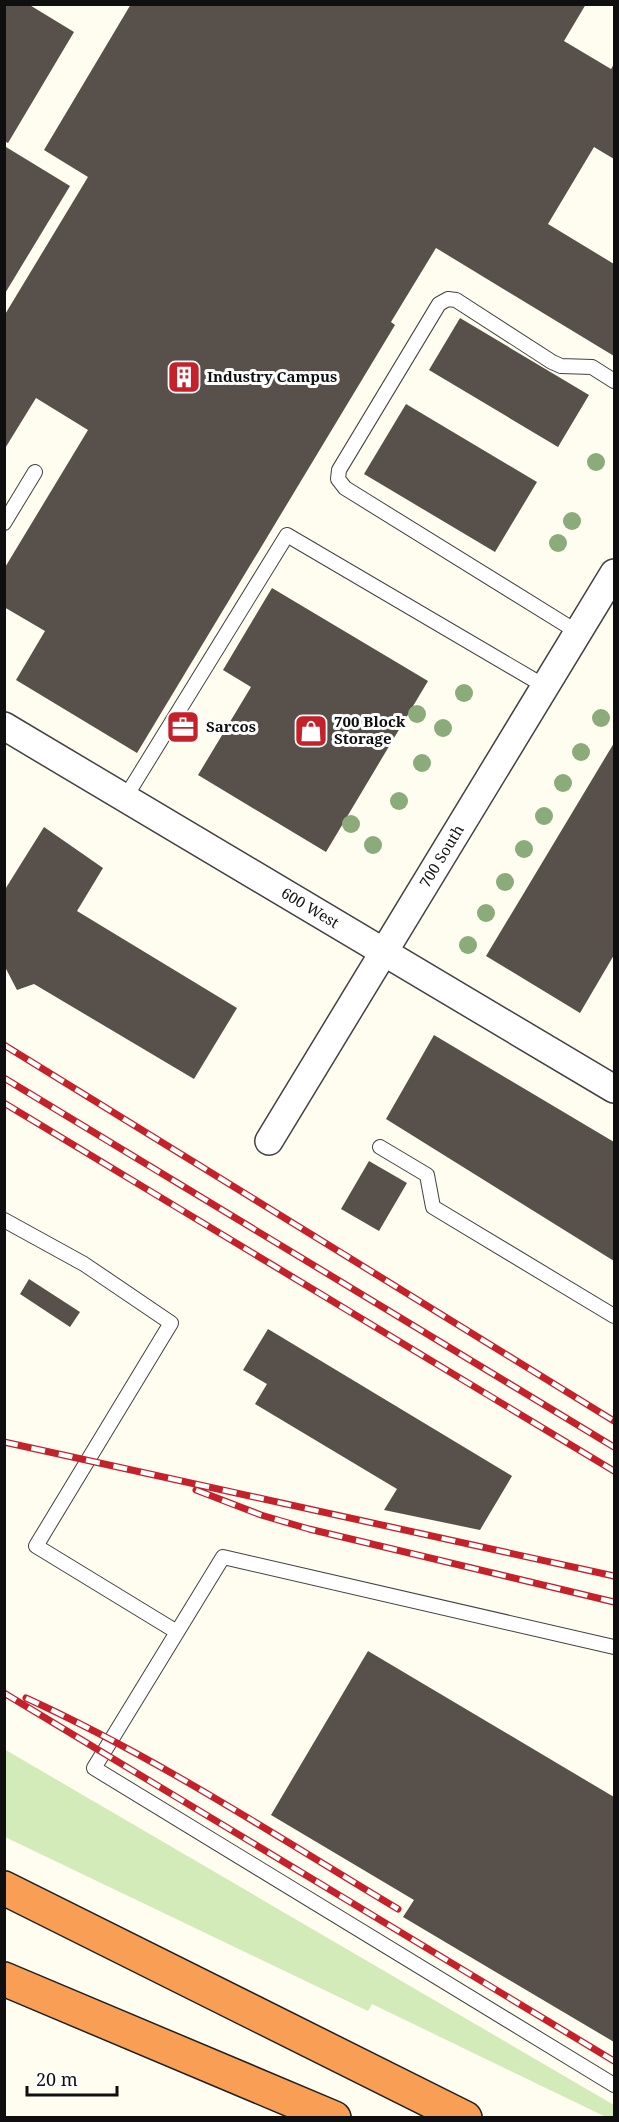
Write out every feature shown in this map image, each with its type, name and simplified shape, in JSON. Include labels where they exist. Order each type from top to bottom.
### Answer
[{"type":"highway","points":[[4,1888],[465,2118]]},
{"type":"highway","points":[[4,1979],[334,2118]]},
{"type":"street","name":"700 South","points":[[269,1141],[615,573]]},
{"type":"street","name":"600 West","points":[[4,726],[615,1089]]},
{"type":"lane","points":[[579,633],[345,488],[338,479],[339,470],[439,304],[448,299],[456,300],[552,362],[561,366],[592,367],[615,381]]},
{"type":"lane","points":[[4,523],[35,472]]},
{"type":"lane","points":[[125,798],[287,535],[546,687]]},
{"type":"lane","points":[[380,1147],[427,1175],[433,1207],[615,1316]]},
{"type":"lane","points":[[4,1220],[84,1264],[171,1323],[36,1545],[177,1632]]},
{"type":"lane","points":[[615,1647],[223,1557],[94,1768],[615,2085]]},
{"type":"green space","points":[[4,1749],[614,2105],[614,2117],[606,2117],[372,2004],[368,2011],[5,1837]]},
{"type":"building","points":[[4,4],[28,4],[74,32],[8,143],[4,141]]},
{"type":"building","name":"Industry Campus","points":[[131,4],[586,4],[564,41],[611,69],[614,64],[614,159],[594,147],[548,224],[614,264],[614,356],[436,248],[391,322],[395,325],[137,753],[16,680],[45,631],[4,607],[4,569],[88,430],[36,398],[4,450],[4,316],[88,177],[44,150]]},
{"type":"building","points":[[6,147],[70,186],[4,295],[4,150]]},
{"type":"building","points":[[460,318],[589,395],[558,447],[429,370]]},
{"type":"building","points":[[406,404],[537,482],[495,552],[364,474]]},
{"type":"building","name":"700 Block Storage","points":[[272,588],[428,681],[326,852],[198,775],[251,687],[223,670]]},
{"type":"building","points":[[614,743],[614,955],[580,1013],[486,956]]},
{"type":"building","points":[[44,827],[103,868],[77,911],[237,1008],[194,1079],[34,984],[17,990],[4,965],[4,891]]},
{"type":"building","points":[[434,1035],[614,1142],[614,1261],[386,1119]]},
{"type":"building","points":[[369,1161],[407,1183],[379,1231],[341,1209]]},
{"type":"building","points":[[29,1279],[80,1312],[70,1327],[20,1294]]},
{"type":"building","points":[[268,1329],[512,1476],[480,1530],[384,1510],[397,1489],[255,1404],[267,1384],[243,1370]]},
{"type":"building","points":[[368,1651],[614,1797],[614,2042],[403,1917],[414,1900],[271,1815]]},
{"type":"railway","points":[[4,1045],[614,1421]]},
{"type":"railway","points":[[4,1078],[614,1447]]},
{"type":"railway","points":[[4,1103],[614,1471]]},
{"type":"railway","points":[[4,1442],[614,1576]]},
{"type":"railway","points":[[196,1490],[261,1515],[309,1529],[614,1602]]},
{"type":"railway","points":[[4,1693],[614,2061]]},
{"type":"railway","points":[[26,1698],[169,1771],[398,1909]]},
{"type":"place","name":"Industry Campus","points":[[184,377]]},
{"type":"place","name":"Sarcos","points":[[183,727]]},
{"type":"place","name":"700 Block Storage","points":[[311,731]]}]
